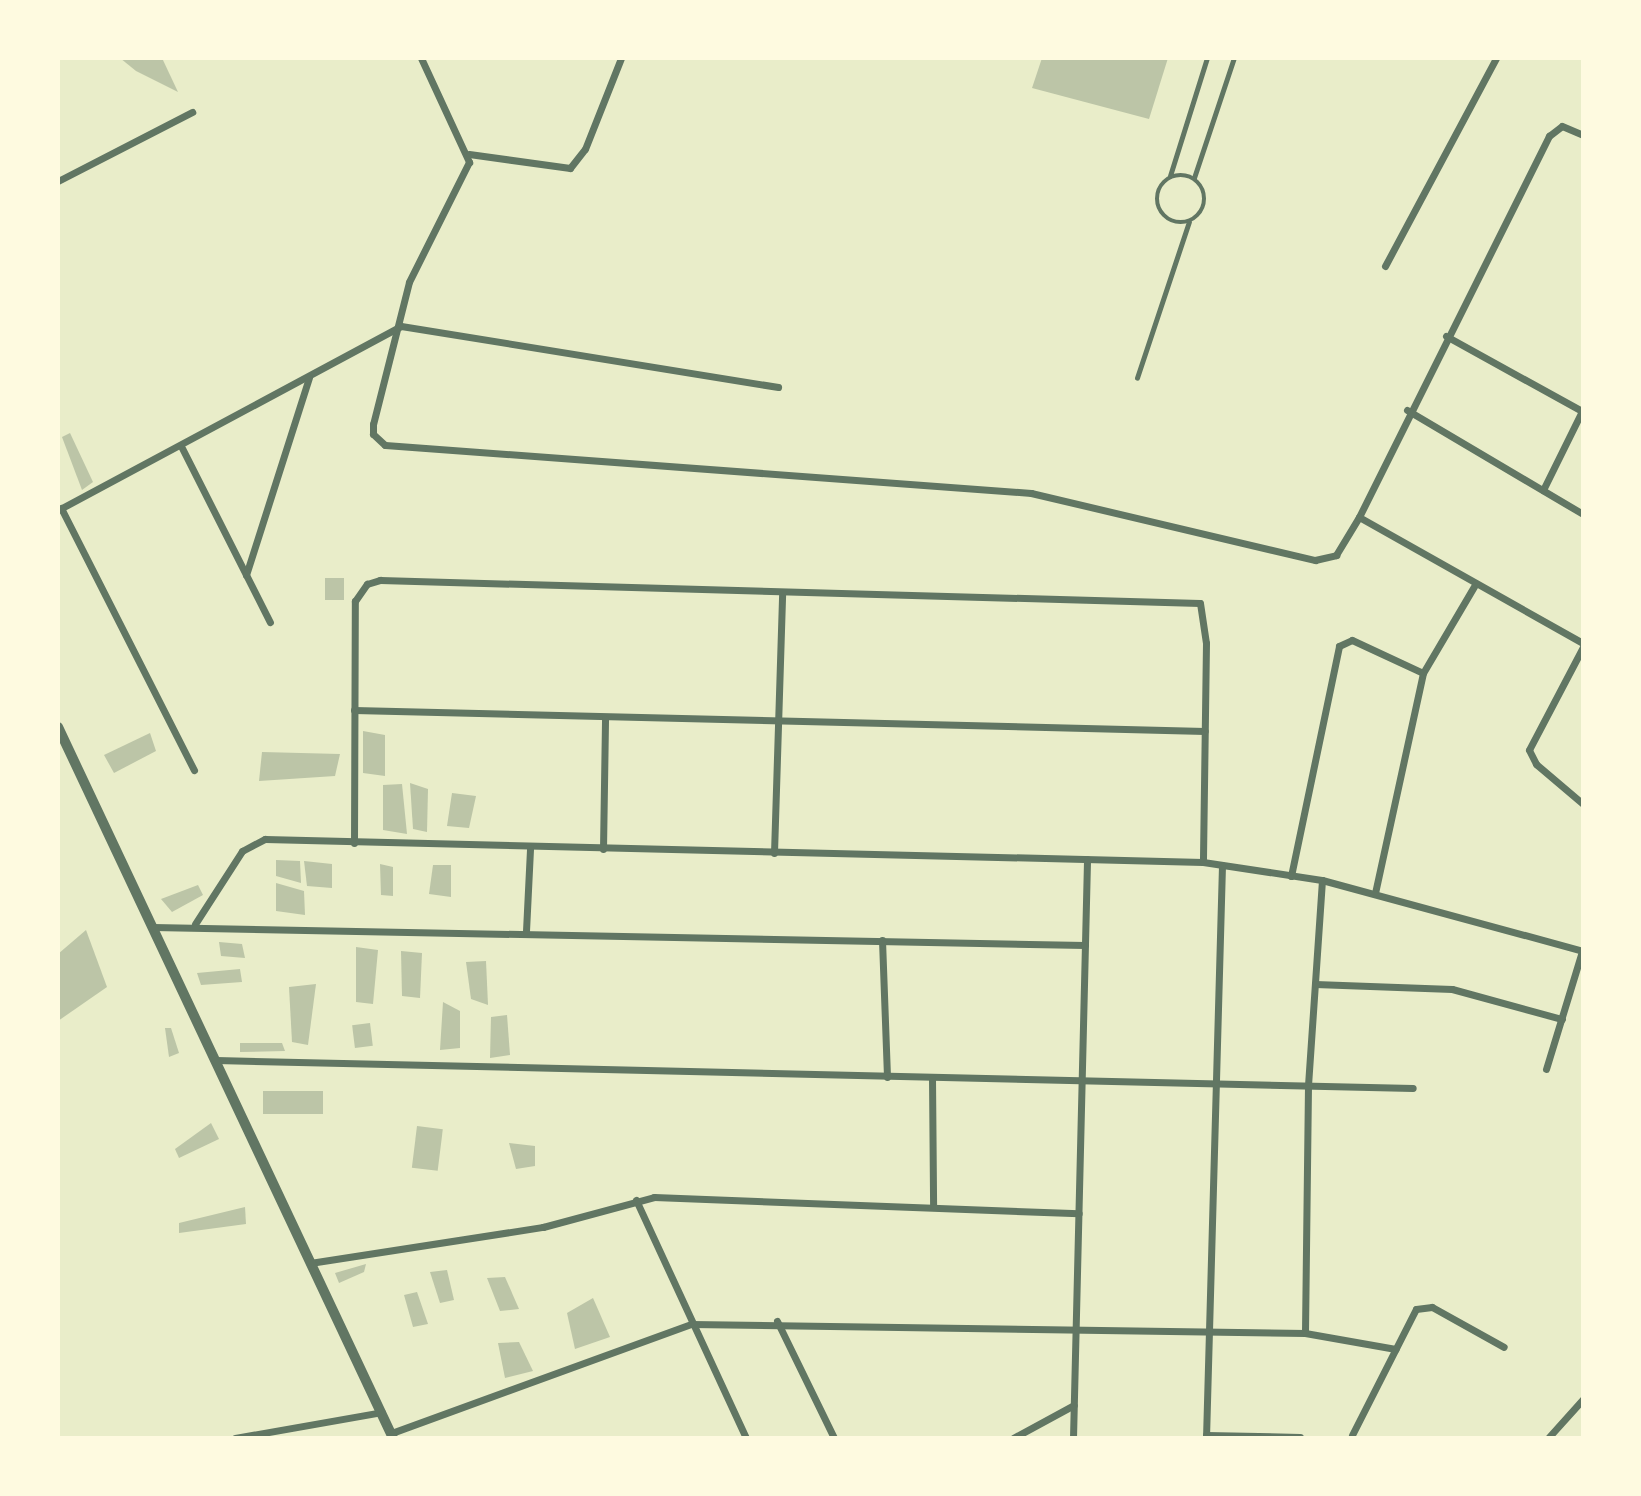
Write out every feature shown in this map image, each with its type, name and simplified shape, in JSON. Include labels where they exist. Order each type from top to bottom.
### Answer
[{"type":"street","points":[[421,58],[469,153],[467,169],[415,264],[401,326],[373,424],[373,434],[385,445],[1031,494],[1315,560],[1336,555],[1359,517],[1407,410],[1549,136],[1562,126],[1583,135]]},
{"type":"street","points":[[469,153],[570,168],[585,149],[621,58]]},
{"type":"street","points":[[1385,266],[1496,58]]},
{"type":"street","points":[[58,181],[192,112]]},
{"type":"street","points":[[194,770],[60,509],[182,448],[401,326],[778,387]]},
{"type":"street","points":[[1446,336],[1583,410],[1543,490]]},
{"type":"street","points":[[246,575],[309,377]]},
{"type":"street","points":[[1407,410],[1583,514]]},
{"type":"street","points":[[182,448],[270,622]]},
{"type":"street","points":[[1359,517],[1583,645],[1529,750],[1536,764],[1583,804]]},
{"type":"street","points":[[354,844],[355,601],[367,584],[380,580],[1192,601],[1205,617],[1203,862]]},
{"type":"street","points":[[1375,893],[1423,673],[1476,583]]},
{"type":"street","points":[[774,853],[782,592]]},
{"type":"street","points":[[1292,876],[1341,642],[1352,640],[1423,673]]},
{"type":"street","points":[[355,710],[605,719],[1205,731]]},
{"type":"street","points":[[603,849],[605,719]]},
{"type":"street","points":[[58,727],[392,1436],[691,1324],[776,1321],[1305,1333],[1396,1349]]},
{"type":"street","points":[[195,924],[255,840],[1203,862],[1322,880],[1583,951],[1546,1069]]},
{"type":"street","points":[[526,931],[530,848]]},
{"type":"street","points":[[1073,1438],[1087,859]]},
{"type":"street","points":[[1222,865],[1206,1437],[1300,1437]]},
{"type":"street","points":[[1305,1333],[1308,1086],[1322,880]]},
{"type":"street","points":[[153,927],[195,924],[1085,945]]},
{"type":"street","points":[[882,940],[887,1077]]},
{"type":"street","points":[[1315,984],[1451,989],[1562,1019]]},
{"type":"street","points":[[216,1060],[1081,1084],[1413,1088]]},
{"type":"street","points":[[932,1078],[933,1205]]},
{"type":"street","points":[[310,1263],[543,1227],[636,1200],[704,1195],[1079,1213]]},
{"type":"street","points":[[636,1200],[746,1438]]},
{"type":"street","points":[[1352,1435],[1396,1349],[1423,1306],[1504,1347]]},
{"type":"street","points":[[776,1321],[834,1438]]},
{"type":"street","points":[[1548,1438],[1583,1399]]},
{"type":"street","points":[[1013,1438],[1074,1405]]},
{"type":"street","points":[[235,1438],[382,1412]]},
{"type":"lane","points":[[1189,222],[1166,218],[1157,205],[1158,188],[1170,177],[1207,58]]},
{"type":"lane","points":[[1194,178],[1234,58]]},
{"type":"lane","points":[[1137,378],[1189,222],[1205,206],[1204,190],[1194,178],[1170,177]]},
{"type":"building","points":[[120,58],[162,58],[178,92],[136,71]]},
{"type":"building","points":[[1042,58],[1168,58],[1149,119],[1032,88]]},
{"type":"building","points":[[70,433],[93,482],[82,490],[62,437]]},
{"type":"building","points":[[325,578],[344,578],[344,600],[325,600]]},
{"type":"building","points":[[363,731],[385,735],[385,776],[363,773]]},
{"type":"building","points":[[150,733],[156,751],[114,773],[104,755]]},
{"type":"building","points":[[262,752],[340,754],[335,776],[259,781]]},
{"type":"building","points":[[410,783],[428,789],[427,832],[413,829]]},
{"type":"building","points":[[402,784],[407,834],[383,830],[383,785]]},
{"type":"building","points":[[452,793],[476,796],[469,828],[447,826]]},
{"type":"building","points":[[276,860],[300,861],[301,883],[276,876]]},
{"type":"building","points":[[304,861],[332,864],[332,888],[307,886]]},
{"type":"building","points":[[380,864],[393,867],[393,896],[381,895]]},
{"type":"building","points":[[433,865],[451,865],[451,897],[429,894]]},
{"type":"building","points":[[276,883],[304,891],[305,915],[276,911]]},
{"type":"building","points":[[198,885],[203,895],[172,912],[161,899]]},
{"type":"building","points":[[86,930],[107,987],[58,1021],[58,954]]},
{"type":"building","points":[[219,942],[242,944],[245,958],[221,956]]},
{"type":"building","points":[[356,947],[378,950],[373,1004],[356,1002]]},
{"type":"building","points":[[401,951],[422,953],[420,998],[402,996]]},
{"type":"building","points":[[486,961],[488,1005],[471,999],[466,962]]},
{"type":"building","points":[[240,969],[242,982],[201,985],[197,973]]},
{"type":"building","points":[[316,984],[308,1045],[292,1042],[289,987]]},
{"type":"building","points":[[443,1002],[460,1011],[460,1048],[440,1050]]},
{"type":"building","points":[[507,1015],[510,1055],[490,1058],[491,1017]]},
{"type":"building","points":[[370,1023],[373,1046],[355,1048],[352,1025]]},
{"type":"building","points":[[165,1028],[171,1028],[179,1053],[169,1057]]},
{"type":"building","points":[[240,1043],[282,1043],[285,1051],[240,1052]]},
{"type":"building","points":[[263,1091],[323,1091],[323,1114],[263,1114]]},
{"type":"building","points":[[211,1123],[219,1139],[179,1158],[175,1149]]},
{"type":"building","points":[[417,1126],[443,1129],[438,1171],[412,1168]]},
{"type":"building","points":[[509,1143],[535,1146],[535,1166],[516,1169]]},
{"type":"building","points":[[245,1207],[246,1224],[179,1233],[179,1223]]},
{"type":"building","points":[[366,1264],[364,1272],[339,1283],[335,1273]]},
{"type":"building","points":[[447,1270],[454,1300],[440,1303],[430,1272]]},
{"type":"building","points":[[505,1277],[519,1309],[500,1311],[487,1278]]},
{"type":"building","points":[[417,1292],[428,1324],[413,1327],[404,1295]]},
{"type":"building","points":[[593,1298],[610,1337],[575,1349],[567,1313]]},
{"type":"building","points":[[519,1342],[533,1371],[505,1378],[498,1343]]}]
